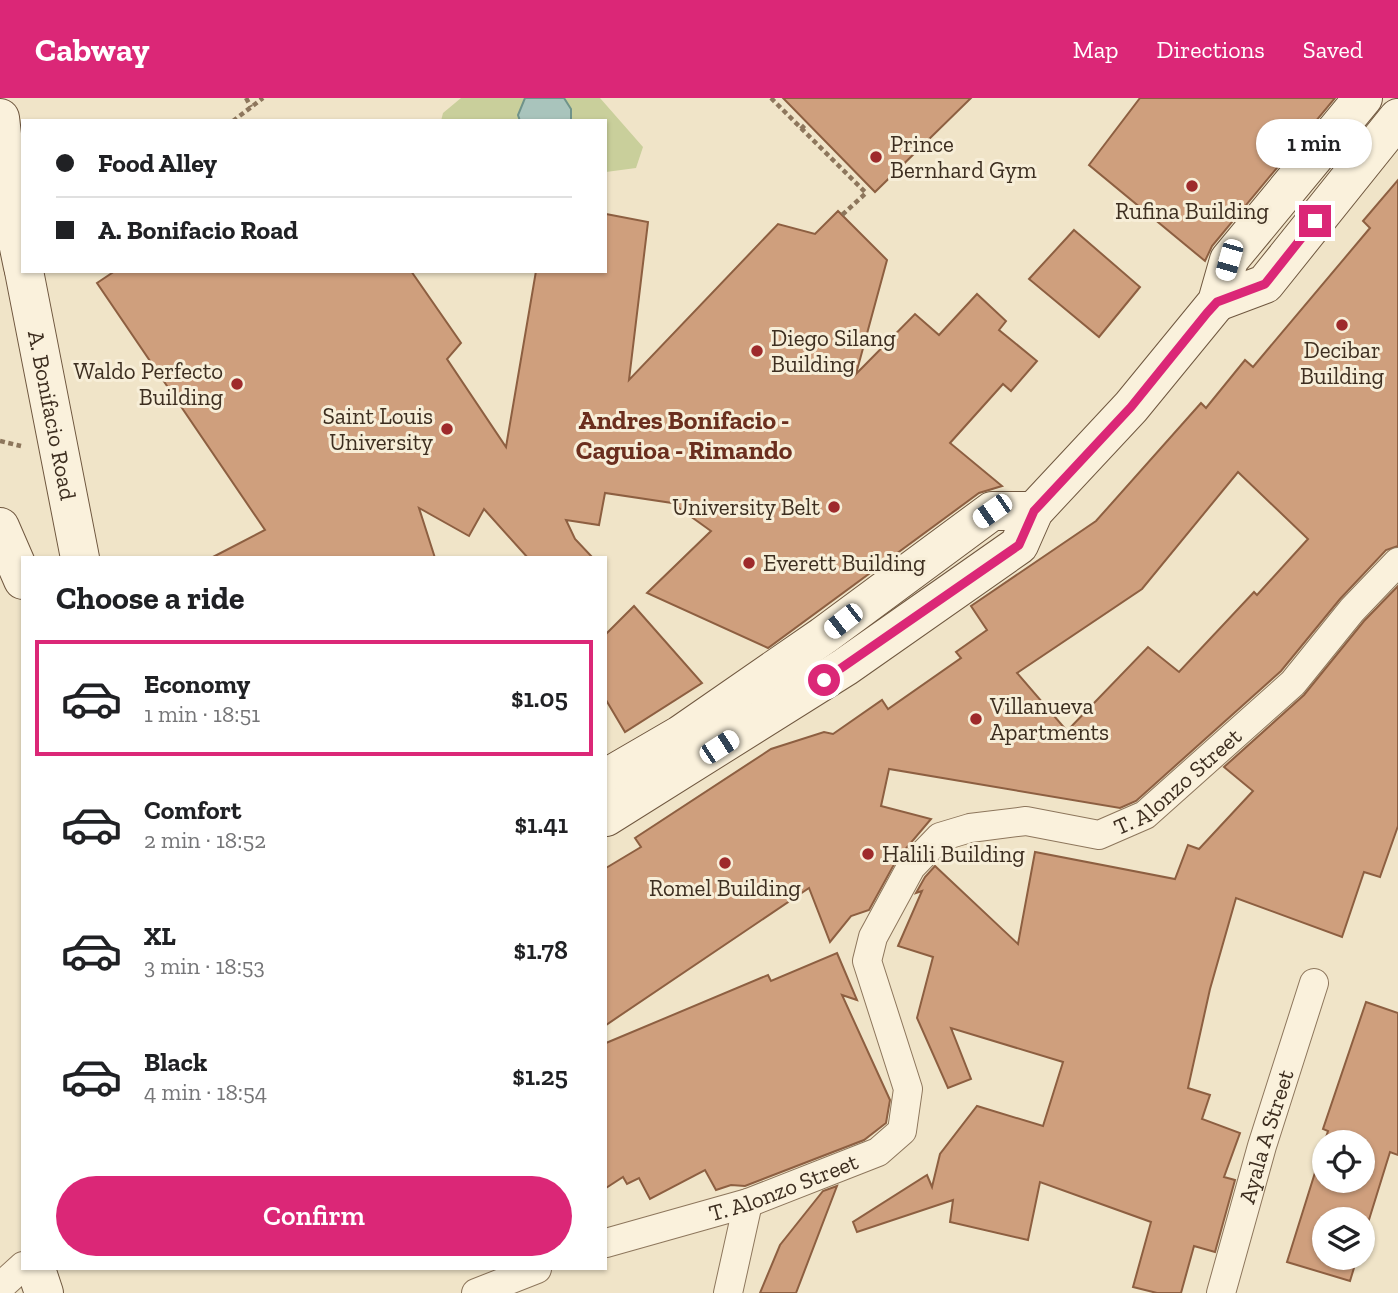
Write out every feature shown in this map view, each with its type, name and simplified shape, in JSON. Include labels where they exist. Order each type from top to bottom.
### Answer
[{"type":"main road","points":[[607,816],[845,667],[1019,545],[1034,511],[1131,407],[1217,302],[1229,260],[1363,98]]},
{"type":"main road","name":"A. Bonifacio Road","points":[[0,118],[11,209],[21,259]]},
{"type":"main road","points":[[1217,302],[1265,284],[1398,118]]},
{"type":"main road","name":"A. Bonifacio Road","points":[[24,273],[80,556]]},
{"type":"main road","points":[[607,777],[680,734],[823,636],[992,511],[1034,511]]},
{"type":"main road","points":[[0,527],[21,575]]},
{"type":"main road","points":[[36,1270],[44,1293]]},
{"type":"street","name":"T. Alonzo Street","points":[[607,1243],[748,1203],[878,1152],[902,1131],[908,1089],[867,961],[873,937],[911,867],[940,837],[970,828],[1026,821],[1099,835],[1145,815],[1293,683],[1352,610],[1398,562]]},
{"type":"street","name":"Ayala A Street","points":[[1222,1293],[1262,1146],[1314,983]]},
{"type":"street","points":[[728,1293],[748,1203]]},
{"type":"street","points":[[0,1287],[21,1268]]},
{"type":"street","points":[[476,1293],[534,1270]]},
{"type":"path","points":[[246,98],[251,107]]},
{"type":"path","points":[[236,119],[263,98]]},
{"type":"path","points":[[771,98],[866,193],[842,215]]},
{"type":"path","points":[[801,129],[807,123]]},
{"type":"green space","points":[[461,98],[600,98],[643,147],[636,168],[607,172],[607,119],[442,119],[443,113]]},
{"type":"water","points":[[525,98],[564,98],[571,109],[571,119],[519,119],[518,115]]},
{"type":"building","name":"Prince Bernhard Gym","points":[[783,98],[971,98],[875,192]]},
{"type":"building","name":"Rufina Building","points":[[1140,98],[1335,98],[1212,246],[1205,261],[1089,165]]},
{"type":"building","points":[[1398,180],[1398,546],[1386,550],[1340,599],[1281,671],[1136,801],[1120,808],[889,769],[881,806],[931,819],[897,859],[869,910],[851,916],[830,942],[809,888],[607,1024],[607,867],[641,847],[635,838],[771,749],[824,732],[833,734],[882,700],[888,709],[961,658],[956,652],[987,630],[971,606],[1096,521],[1201,403],[1206,408],[1245,360],[1253,367],[1370,228],[1363,221]],"holes":[[[1238,472],[1308,539],[1257,595],[1254,592],[1179,672],[1148,647],[1067,731],[1017,673],[1142,589]]]},
{"type":"building","points":[[838,211],[887,260],[856,374],[915,314],[939,335],[977,294],[1006,321],[999,330],[1037,361],[1011,391],[1003,384],[950,443],[1002,486],[979,493],[768,648],[647,593],[711,531],[672,503],[605,493],[599,525],[566,520],[575,539],[591,556],[526,556],[484,509],[469,536],[419,508],[434,556],[215,556],[265,530],[97,283],[112,273],[412,273],[461,343],[447,359],[506,447],[536,273],[607,273],[607,214],[648,222],[629,380],[778,224],[815,234]]},
{"type":"building","points":[[1074,230],[1140,287],[1099,337],[1029,279]]},
{"type":"building","points":[[1398,586],[1398,826],[1380,877],[1364,872],[1342,937],[1236,898],[1210,989],[1188,1088],[1210,1095],[1202,1119],[1240,1133],[1224,1177],[1235,1180],[1215,1252],[1194,1246],[1181,1293],[1157,1293],[1133,1287],[1151,1222],[1040,1182],[1028,1240],[950,1222],[953,1200],[857,1232],[853,1222],[927,1175],[932,1187],[940,1154],[977,1106],[1043,1126],[1063,1062],[951,1028],[971,1079],[948,1088],[917,1018],[933,957],[898,946],[922,891],[916,893],[925,877],[935,866],[1018,944],[1035,852],[1175,879],[1188,845],[1199,849],[1253,791],[1224,767],[1304,695],[1364,621]]},
{"type":"building","points":[[634,606],[702,683],[625,732],[607,702],[607,633]]},
{"type":"building","points":[[837,953],[857,1000],[842,995],[890,1100],[886,1123],[864,1140],[745,1186],[731,1185],[716,1190],[705,1170],[650,1199],[639,1178],[627,1184],[623,1177],[607,1187],[607,1043],[768,975],[771,981]]},
{"type":"building","points":[[1366,1002],[1398,1013],[1398,1155],[1390,1152],[1373,1207],[1312,1207],[1312,1270],[1287,1262],[1312,1182],[1312,1193],[1375,1193],[1375,1130],[1323,1129]]},
{"type":"building","points":[[837,1186],[796,1293],[760,1293],[780,1245],[823,1191]]},
{"type":"building","points":[[1314,1270],[1353,1270],[1350,1281]]},
{"type":"place","name":"Prince Bernhard Gym","points":[[876,157]]},
{"type":"place","name":"Rufina Building","points":[[1192,186]]},
{"type":"place","name":"Decibar Building","points":[[1342,325]]},
{"type":"place","name":"Diego Silang Building","points":[[757,351]]},
{"type":"place","name":"Waldo Perfecto Building","points":[[237,384]]},
{"type":"place","name":"Saint Louis University","points":[[447,429]]},
{"type":"place","name":"University Belt","points":[[834,507]]},
{"type":"place","name":"Everett Building","points":[[749,563]]},
{"type":"place","name":"Villanueva Apartments","points":[[976,719]]},
{"type":"place","name":"Halili Building","points":[[868,854]]},
{"type":"place","name":"Romel Building","points":[[725,863]]},
{"type":"district","name":"Andres Bonifacio - Caguioa - Rimando","points":[[684,435]]},
{"type":"route","points":[[824,680],[1019,545],[1034,511],[1131,407],[1217,302],[1265,284],[1315,221]]}]
